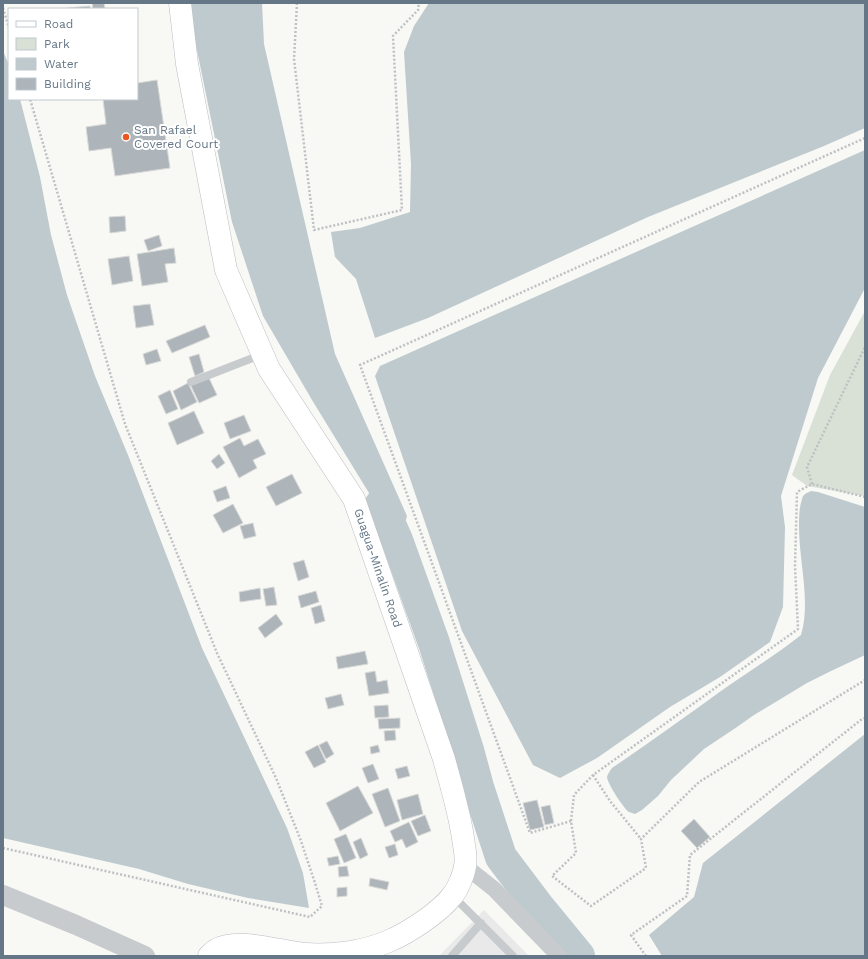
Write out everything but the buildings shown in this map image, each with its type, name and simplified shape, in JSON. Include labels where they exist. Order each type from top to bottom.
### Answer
[{"type":"main road","name":"Guagua-Minalin Road","points":[[180,3],[187,64],[226,270],[269,369],[354,499],[444,759],[454,795],[465,850],[465,866],[460,882],[453,896],[438,910],[415,927],[389,941],[338,954],[305,954],[248,945],[225,947],[216,950],[209,956]]},
{"type":"street","points":[[465,866],[494,889],[559,956]]},
{"type":"street","points":[[3,895],[76,925],[145,956]]},
{"type":"lane","points":[[191,382],[262,354]]},
{"type":"lane","points":[[453,896],[513,956]]},
{"type":"lane","points":[[452,956],[481,923]]},
{"type":"path","points":[[297,3],[294,60],[314,230],[402,210],[393,36],[418,10],[419,3]]},
{"type":"path","points":[[3,8],[8,25]]},
{"type":"path","points":[[3,848],[310,917],[322,906],[303,848],[276,778],[217,654],[125,424],[30,100]]},
{"type":"path","points":[[571,821],[530,833],[360,365],[865,138]]},
{"type":"path","points":[[812,484],[807,467],[865,347]]},
{"type":"path","points":[[593,776],[610,801],[641,839],[646,868],[591,906],[552,876],[576,853],[571,821],[574,795],[593,776],[798,629],[795,566],[797,492],[812,484],[865,497]]},
{"type":"path","points":[[641,839],[699,782],[865,680]]},
{"type":"path","points":[[646,956],[631,935],[687,896],[690,856],[865,718]]},
{"type":"shaded area","points":[[484,910],[529,956],[439,956]]},
{"type":"green space","points":[[865,311],[865,496],[807,486],[792,475],[830,375]]},
{"type":"water","points":[[190,3],[262,3],[264,44],[335,354],[407,516],[395,557],[369,493],[263,316],[232,222],[190,16]]},
{"type":"water","points":[[429,3],[865,3],[865,128],[648,217],[428,318],[375,338],[356,279],[335,257],[331,232],[360,228],[410,212],[411,164],[404,52],[414,26]]},
{"type":"water","points":[[3,51],[8,63],[8,100],[20,100],[40,177],[51,235],[67,295],[95,376],[128,455],[202,648],[287,828],[303,873],[309,908],[248,898],[188,884],[139,869],[3,838]]},
{"type":"water","points":[[865,150],[865,288],[818,378],[781,496],[785,527],[783,607],[770,642],[720,677],[670,707],[597,758],[560,778],[533,765],[462,631],[375,376],[380,366]]},
{"type":"water","points":[[811,491],[865,507],[865,655],[807,683],[754,715],[704,749],[671,780],[658,796],[642,810],[635,814],[629,812],[616,796],[608,780],[607,776],[612,768],[782,650],[801,635],[804,622],[805,596],[799,540],[799,513],[803,496]]},
{"type":"water","points":[[865,734],[865,956],[662,956],[649,935],[694,897],[703,863]]},
{"type":"waterway","points":[[381,504],[397,540],[434,643],[501,857],[538,906],[579,956]]},
{"type":"place","name":"San Rafael Covered Court","points":[[126,137]]}]
